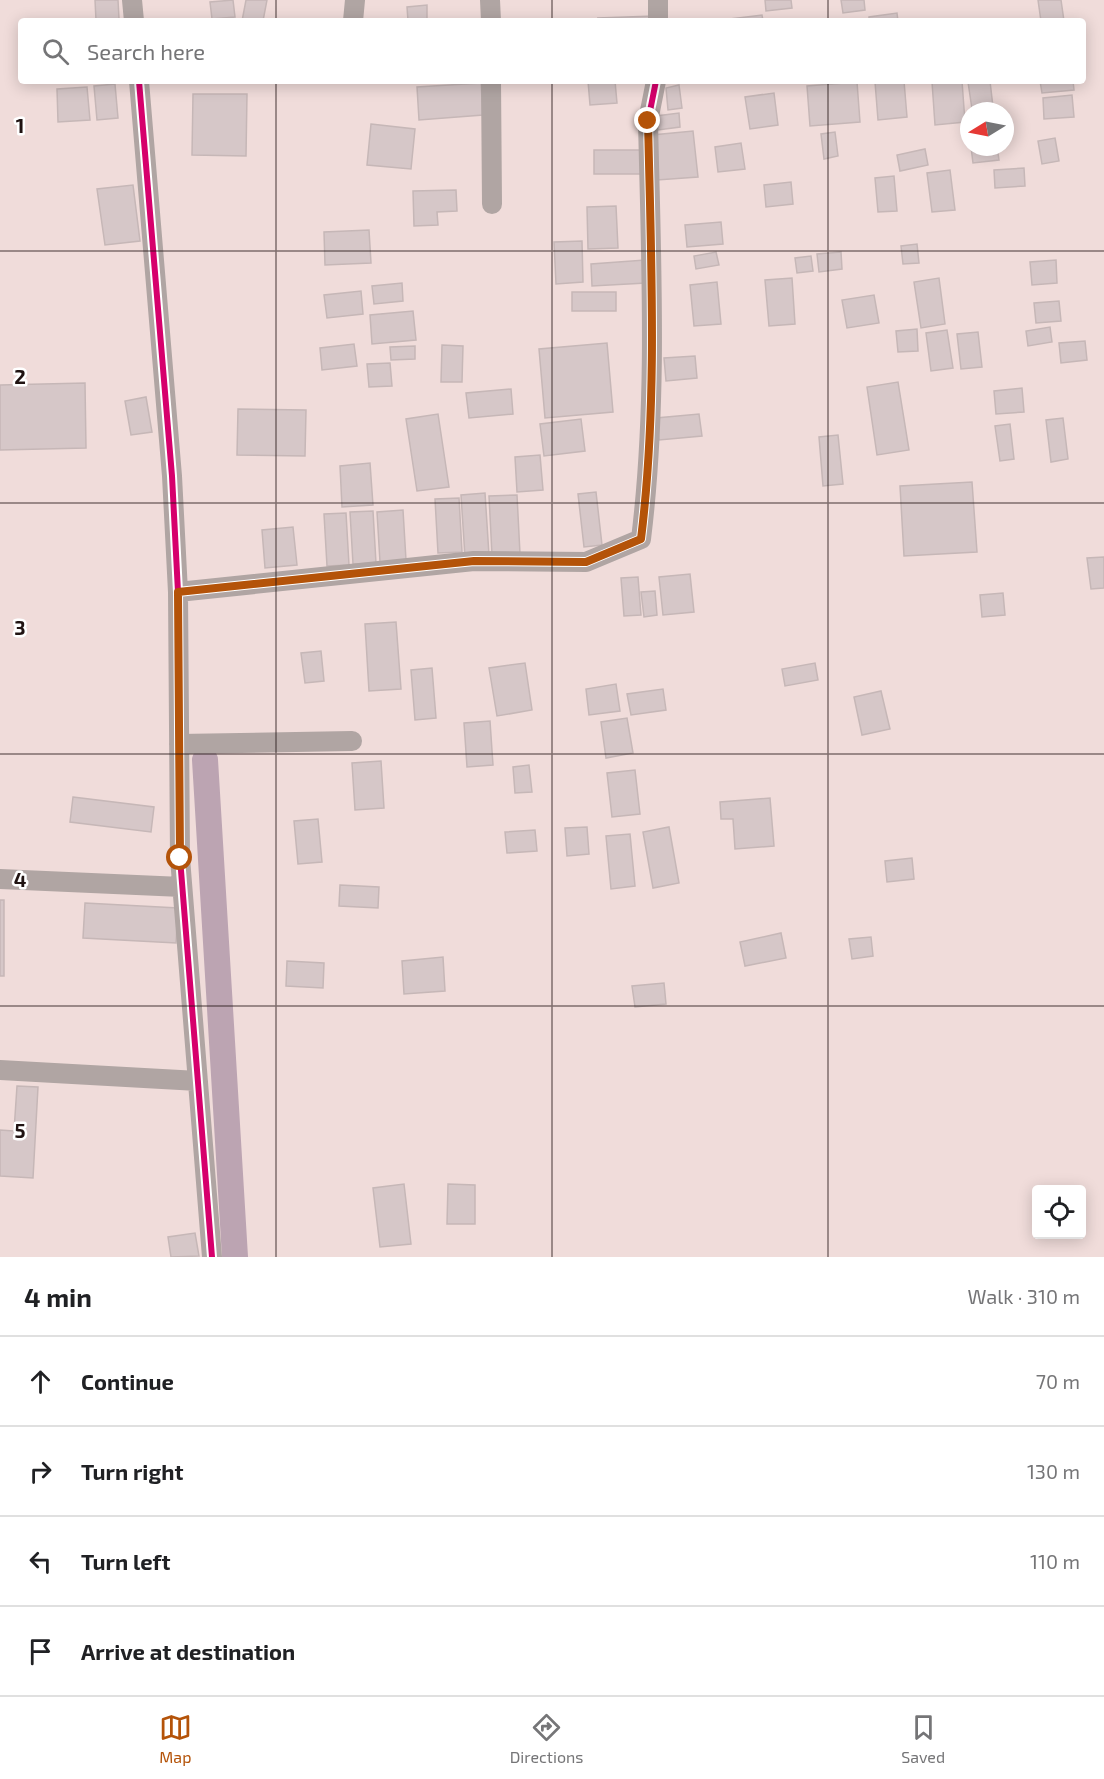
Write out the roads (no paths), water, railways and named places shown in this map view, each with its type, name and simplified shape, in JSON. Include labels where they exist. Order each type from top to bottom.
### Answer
[{"type":"street","points":[[132,0],[134,18]]},
{"type":"street","points":[[353,18],[355,0]]},
{"type":"street","points":[[490,0],[491,18]]},
{"type":"street","points":[[657,18],[658,0]]},
{"type":"street","points":[[139,84],[172,476],[178,592],[182,887],[212,1257]]},
{"type":"street","points":[[491,84],[492,204]]},
{"type":"street","points":[[178,592],[474,561],[586,562],[641,539],[649,471],[652,408],[648,121],[655,84]]},
{"type":"street","points":[[179,744],[352,741]]},
{"type":"street","points":[[0,879],[182,887]]},
{"type":"street","points":[[0,1070],[198,1081]]},
{"type":"waterway","points":[[205,760],[235,1257]]}]
